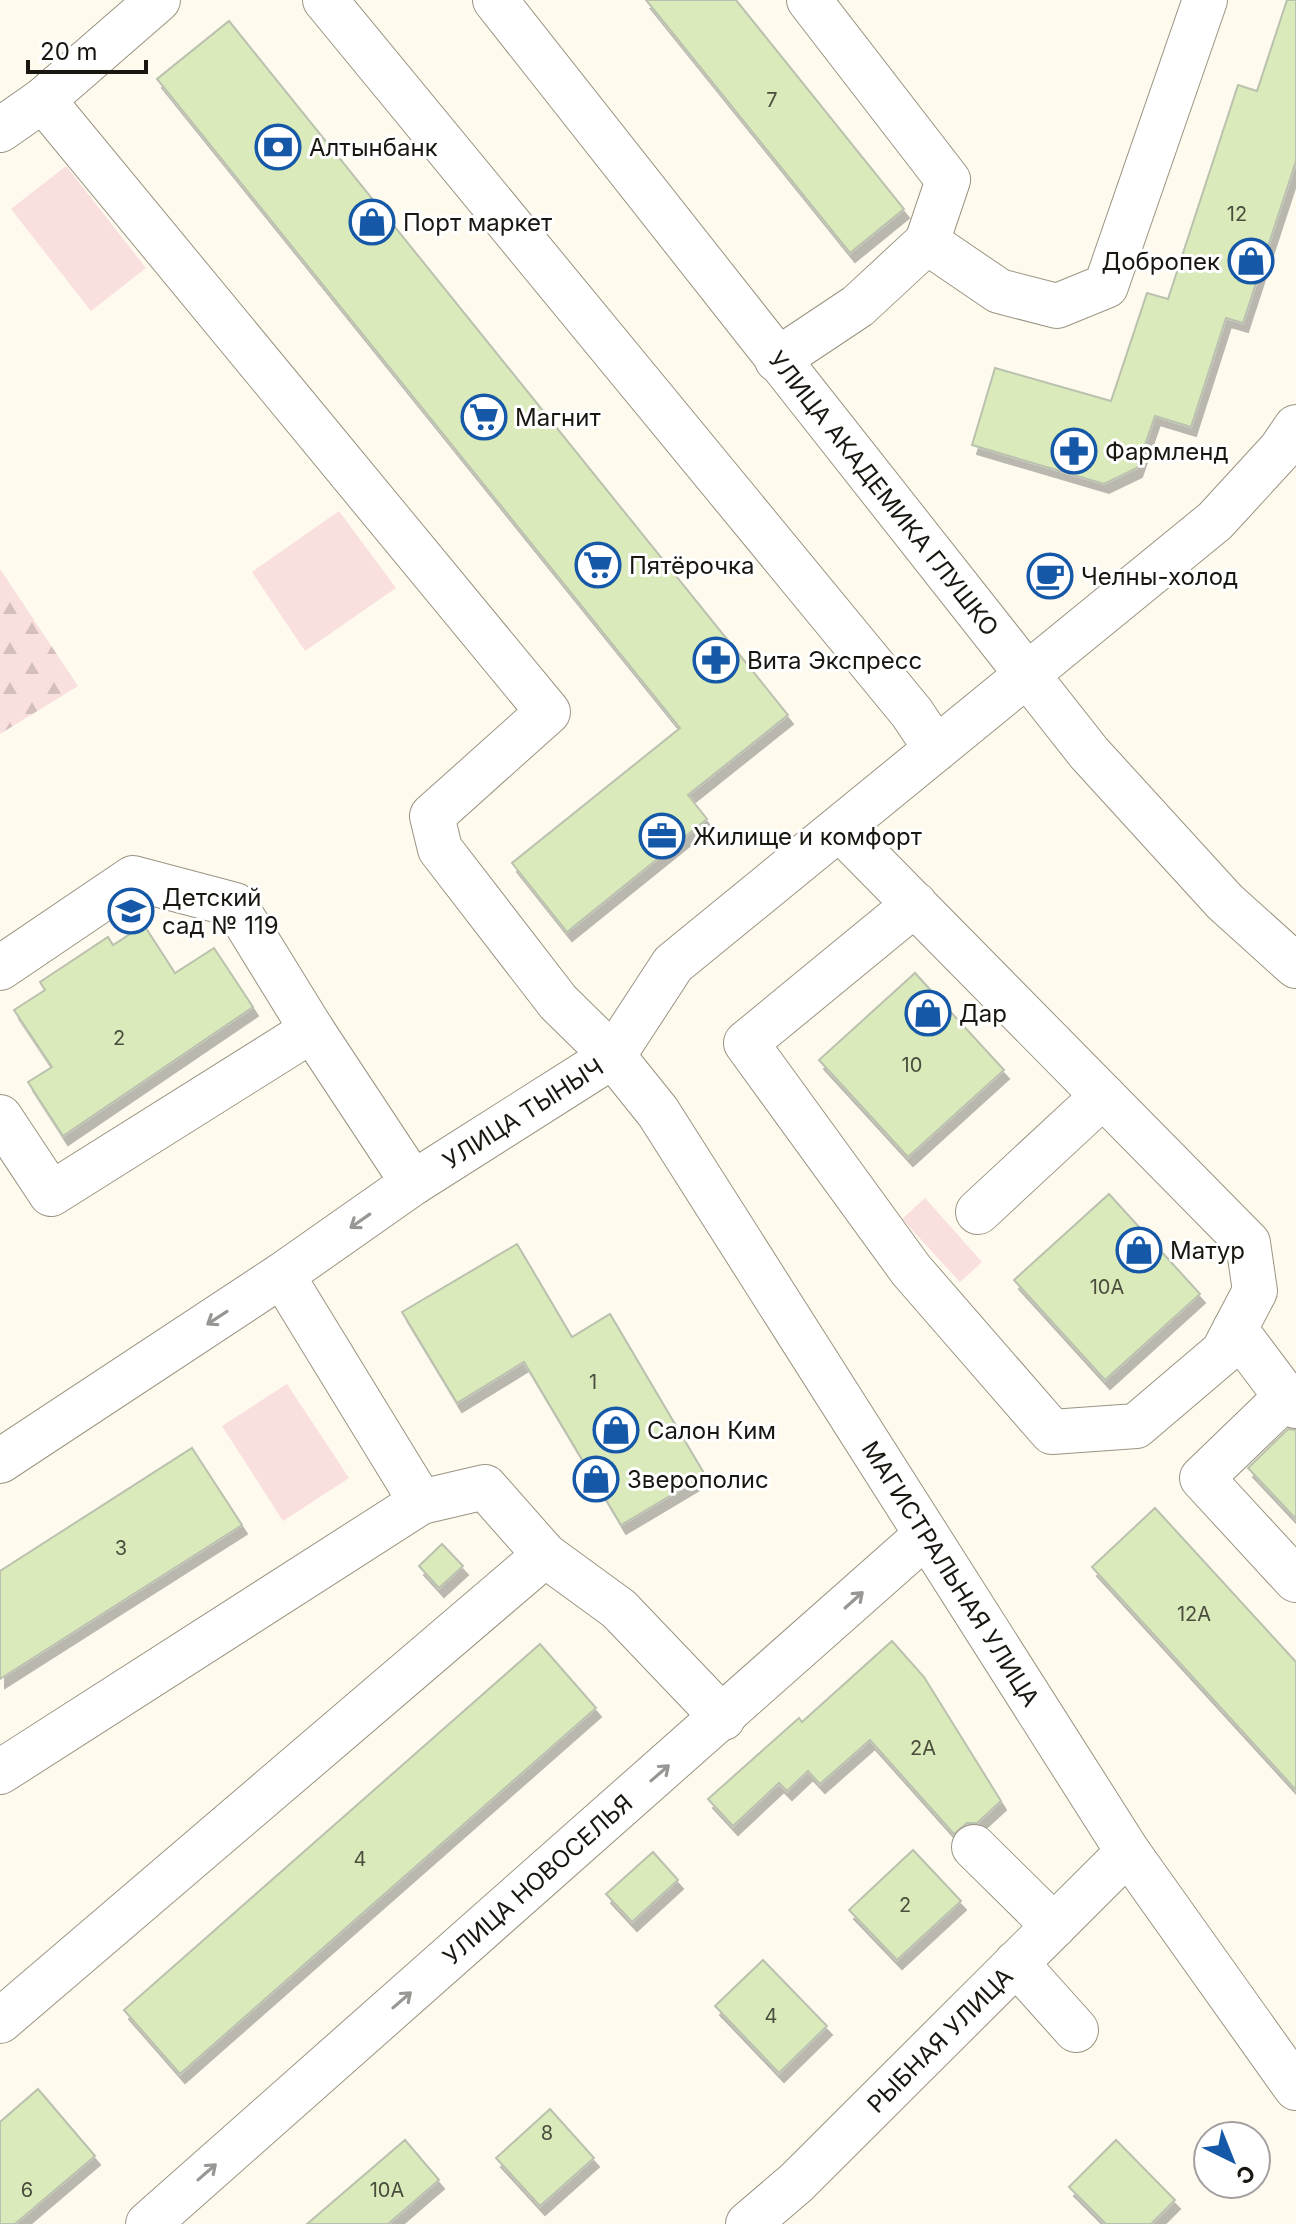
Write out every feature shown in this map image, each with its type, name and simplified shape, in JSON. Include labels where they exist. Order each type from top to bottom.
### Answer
[{"type":"street","points":[[0,130],[43,100],[158,0]]},
{"type":"street","points":[[325,0],[912,713],[936,749]]},
{"type":"street","name":"УЛИЦА АКАДЕМИКА ГЛУШКО","points":[[495,0],[1089,753],[1225,902],[1296,966]]},
{"type":"street","points":[[777,360],[858,306],[927,242],[948,180],[809,0]]},
{"type":"street","points":[[927,242],[999,291],[1057,306],[1106,286],[1205,0]]},
{"type":"street","name":"МАГИСТРАЛЬНАЯ УЛИЦА","points":[[43,100],[548,712],[432,816],[440,849],[558,1002],[613,1056],[658,1112],[1128,1852],[1289,2061]]},
{"type":"street","name":"УЛИЦА ТЫНЫЧ","points":[[0,1461],[282,1275],[413,1183],[613,1056],[673,964],[1215,521],[1291,442]]},
{"type":"street","points":[[840,829],[915,904],[1248,1243],[1255,1291],[1223,1352],[1136,1426],[1052,1432],[911,1270],[746,1043],[915,904]]},
{"type":"street","points":[[0,968],[133,878],[235,905],[312,1030],[413,1183]]},
{"type":"street","points":[[0,1117],[51,1194],[312,1030]]},
{"type":"street","points":[[978,1212],[1103,1096]]},
{"type":"street","points":[[282,1275],[421,1502]]},
{"type":"street","points":[[1235,1329],[1291,1402],[1202,1478],[1296,1580]]},
{"type":"street","points":[[0,1772],[421,1502],[485,1487],[545,1555],[619,1609],[723,1718]]},
{"type":"street","name":"УЛИЦА НОВОСЕЛЬЯ","points":[[148,2224],[925,1536]]},
{"type":"street","points":[[0,2021],[545,1555]]},
{"type":"street","points":[[974,1847],[1054,1926]]},
{"type":"street","name":"РЫБНАЯ УЛИЦА","points":[[748,2224],[796,2183],[1128,1852]]},
{"type":"street","points":[[1016,1963],[1076,2030]]},
{"type":"street","points":[[780,2224],[796,2183]]},
{"type":"green space","points":[[66,166],[146,268],[91,311],[11,209]]},
{"type":"green space","points":[[339,511],[396,588],[305,651],[252,572]]},
{"type":"green space","points":[[0,569],[78,686],[0,734]]},
{"type":"green space","points":[[925,1198],[982,1262],[960,1282],[902,1219]]},
{"type":"green space","points":[[287,1384],[349,1478],[283,1521],[222,1426]]},
{"type":"building","points":[[646,0],[736,0],[904,209],[850,253]]},
{"type":"building","points":[[1287,0],[1296,0],[1296,161],[1243,323],[1226,318],[1191,427],[1155,416],[1137,468],[1104,484],[972,445],[995,368],[1111,401],[1147,293],[1168,299],[1238,85],[1257,91]]},
{"type":"building","points":[[229,21],[788,715],[688,795],[707,819],[567,932],[512,863],[680,728],[157,79]]},
{"type":"building","points":[[144,925],[175,973],[214,948],[253,1007],[63,1136],[28,1082],[52,1067],[14,1010],[45,990],[40,982],[108,937],[113,945]]},
{"type":"building","points":[[915,973],[1004,1070],[908,1157],[819,1060]]},
{"type":"building","points":[[1109,1194],[1200,1294],[1105,1380],[1014,1280]]},
{"type":"building","points":[[517,1244],[572,1337],[610,1314],[705,1475],[621,1525],[524,1362],[457,1403],[402,1312]]},
{"type":"building","points":[[1288,1429],[1296,1430],[1296,1519],[1248,1468]]},
{"type":"building","points":[[192,1448],[242,1525],[0,1679],[0,1571]]},
{"type":"building","points":[[1155,1508],[1296,1662],[1296,1790],[1092,1567]]},
{"type":"building","points":[[442,1544],[463,1566],[439,1588],[419,1566]]},
{"type":"building","points":[[892,1641],[924,1677],[1001,1801],[977,1823],[967,1823],[954,1834],[870,1740],[820,1784],[808,1771],[787,1791],[779,1783],[733,1826],[708,1799],[799,1718],[802,1722]]},
{"type":"building","points":[[540,1644],[596,1708],[180,2074],[124,2010]]},
{"type":"building","points":[[913,1850],[961,1901],[897,1960],[849,1910]]},
{"type":"building","points":[[653,1852],[678,1880],[632,1922],[606,1894]]},
{"type":"building","points":[[763,1960],[827,2026],[779,2073],[715,2006]]},
{"type":"building","points":[[38,2089],[95,2156],[15,2224],[0,2224],[0,2122]]},
{"type":"building","points":[[550,2109],[594,2158],[540,2206],[496,2158]]},
{"type":"building","points":[[405,2140],[439,2180],[388,2224],[307,2224]]},
{"type":"building","points":[[1116,2140],[1175,2200],[1151,2224],[1106,2224],[1069,2187]]},
{"type":"place","name":"Алтынбанк","points":[[278,147]]},
{"type":"place","name":"Порт маркет","points":[[372,222]]},
{"type":"place","name":"Добропек","points":[[1251,261]]},
{"type":"place","name":"Магнит","points":[[484,417]]},
{"type":"place","name":"Фармленд","points":[[1074,451]]},
{"type":"place","name":"Пятёрочка","points":[[598,565]]},
{"type":"place","name":"Челны-холод","points":[[1050,576]]},
{"type":"place","name":"Вита Экспресс","points":[[716,660]]},
{"type":"place","name":"Жилище и комфорт","points":[[662,836]]},
{"type":"place","name":"Детский сад № 119","points":[[131,911]]},
{"type":"place","name":"Дар","points":[[928,1013]]},
{"type":"place","name":"Матур","points":[[1139,1250]]},
{"type":"place","name":"Салон Ким","points":[[616,1430]]},
{"type":"place","name":"Зверополис","points":[[596,1479]]}]
